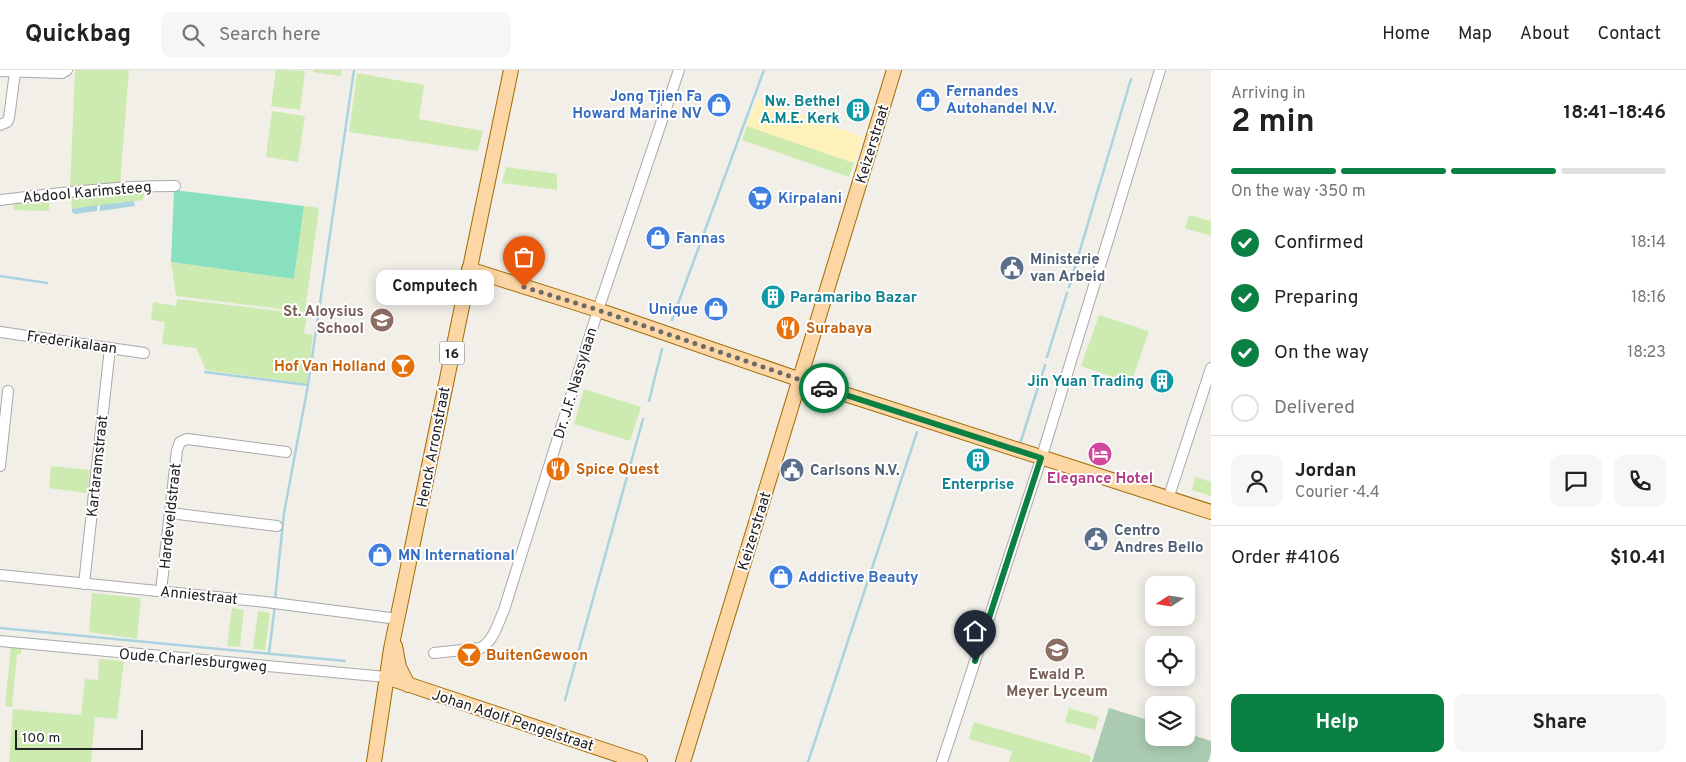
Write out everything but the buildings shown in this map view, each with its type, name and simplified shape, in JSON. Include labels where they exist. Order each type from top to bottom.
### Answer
[{"type":"main road","name":"Henck Arronstraat","points":[[386,677],[511,70]]},
{"type":"main road","name":"Keizerstraat","points":[[683,762],[894,70]]},
{"type":"main road","points":[[469,270],[598,310],[800,380],[1211,512]]},
{"type":"main road","points":[[394,636],[399,668],[408,685]]},
{"type":"main road","name":"Johan Adolf Pengelstraat","points":[[386,677],[640,762]]},
{"type":"main road","name":"16","points":[[374,762],[386,677]]},
{"type":"street","points":[[0,71],[62,73],[67,70]]},
{"type":"street","name":"Dr. J.F. Nassylaan","points":[[434,653],[482,648],[492,638],[504,610],[598,310],[679,70]]},
{"type":"street","points":[[942,762],[1041,458],[1160,70]]},
{"type":"street","points":[[0,125],[7,122],[9,118],[15,72]]},
{"type":"street","name":"Abdool Karimsteeg","points":[[0,200],[129,187],[175,186]]},
{"type":"street","name":"Frederikalaan","points":[[0,332],[144,352]]},
{"type":"street","name":"Kartaramstraat","points":[[84,584],[110,348]]},
{"type":"street","points":[[1168,498],[1211,368]]},
{"type":"street","points":[[0,466],[8,392]]},
{"type":"street","name":"Hardeveldstraat","points":[[162,591],[177,450],[180,442],[187,439],[286,452]]},
{"type":"street","points":[[170,513],[277,526]]},
{"type":"street","name":"Anniestraat","points":[[0,575],[287,604],[398,619]]},
{"type":"street","name":"Oude Charlesburgweg","points":[[0,641],[386,677]]},
{"type":"green space","points":[[75,70],[129,70],[120,184],[70,188]]},
{"type":"green space","points":[[276,70],[305,71],[300,110],[271,106]]},
{"type":"green space","points":[[313,70],[342,70],[341,76],[313,72]]},
{"type":"green space","points":[[357,73],[424,85],[419,119],[483,131],[478,151],[349,132]]},
{"type":"green space","points":[[272,111],[305,116],[298,162],[266,157]]},
{"type":"green space","points":[[747,126],[854,163],[849,177],[742,140]]},
{"type":"green space","points":[[506,167],[557,174],[557,190],[502,183]]},
{"type":"green space","points":[[145,190],[143,200],[72,209],[71,195]]},
{"type":"green space","points":[[174,190],[304,206],[294,279],[171,262]]},
{"type":"green space","points":[[49,199],[49,211],[14,210],[13,201]]},
{"type":"green space","points":[[304,206],[319,208],[305,312],[176,296],[171,262],[294,279]]},
{"type":"green space","points":[[1189,215],[1211,221],[1211,236],[1185,228]]},
{"type":"green space","points":[[177,299],[307,314],[304,333],[313,335],[307,384],[206,370],[196,348],[162,344],[165,322],[151,320],[153,302],[176,306]]},
{"type":"green space","points":[[1099,315],[1149,331],[1131,383],[1081,366]]},
{"type":"green space","points":[[584,389],[641,407],[630,441],[574,424]]},
{"type":"green space","points":[[51,466],[90,470],[87,493],[49,488]]},
{"type":"green space","points":[[1195,477],[1211,482],[1211,496],[1192,490]]},
{"type":"green space","points":[[92,593],[141,598],[137,639],[89,632]]},
{"type":"green space","points":[[232,608],[244,610],[240,647],[227,646]]},
{"type":"green space","points":[[258,611],[270,613],[265,650],[253,649]]},
{"type":"green space","points":[[11,646],[21,647],[21,654],[17,654],[12,707],[5,706]]},
{"type":"green space","points":[[99,659],[124,661],[117,719],[95,717],[91,762],[9,762],[13,709],[81,715],[85,679],[98,680]]},
{"type":"green space","points":[[1069,708],[1099,717],[1095,730],[1065,722]]},
{"type":"green space","points":[[1109,708],[1145,719],[1145,746],[1195,746],[1195,736],[1211,741],[1211,752],[1208,762],[1092,762]]},
{"type":"green space","points":[[974,722],[1091,756],[1090,762],[1009,762],[1012,751],[969,739]]},
{"type":"sand","points":[[757,99],[863,137],[854,163],[747,126]]},
{"type":"water","points":[[134,201],[135,206],[100,211],[100,205]]},
{"type":"water","points":[[97,205],[97,211],[75,214],[72,212],[72,209]]},
{"type":"waterway","points":[[275,600],[284,513],[308,385],[354,70]]},
{"type":"waterway","points":[[672,320],[764,70]]},
{"type":"waterway","points":[[1069,287],[1131,79]]},
{"type":"waterway","points":[[0,276],[47,283]]},
{"type":"waterway","points":[[1047,357],[1067,293]]},
{"type":"waterway","points":[[649,401],[662,349]]},
{"type":"waterway","points":[[1020,444],[1045,365]]},
{"type":"waterway","points":[[205,372],[308,385]]},
{"type":"waterway","points":[[565,700],[643,419]]},
{"type":"waterway","points":[[808,762],[917,432]]},
{"type":"waterway","points":[[269,653],[275,605]]},
{"type":"waterway","points":[[0,628],[345,661]]},
{"type":"way so far","points":[[524,287],[598,310],[744,362],[824,388]]},
{"type":"place","name":"Fernandes Autohandel N.V.","points":[[928,100]]},
{"type":"place","name":"Jong Tjien Fa Howard Marine NV","points":[[719,105]]},
{"type":"place","name":"Nw. Bethel A.M.E. Kerk","points":[[858,110]]},
{"type":"place","name":"Kirpalani","points":[[760,198]]},
{"type":"place","name":"Fannas","points":[[658,238]]},
{"type":"place","name":"Ministerie van Arbeid","points":[[1012,268]]},
{"type":"place","name":"Computech","points":[[524,287]]},
{"type":"place","name":"Paramaribo Bazar","points":[[773,297]]},
{"type":"place","name":"Unique","points":[[716,309]]},
{"type":"place","name":"St. Aloysius School","points":[[382,320]]},
{"type":"place","name":"Surabaya","points":[[788,328]]},
{"type":"place","name":"Hof Van Holland","points":[[403,366]]},
{"type":"place","name":"Jin Yuan Trading","points":[[1162,381]]},
{"type":"place","name":"Elegance Hotel","points":[[1100,454]]},
{"type":"place","name":"Enterprise","points":[[978,460]]},
{"type":"place","name":"Spice Quest","points":[[558,469]]},
{"type":"place","name":"Carlsons N.V.","points":[[792,470]]},
{"type":"place","name":"Centro Andres Bello","points":[[1096,539]]},
{"type":"place","name":"MN International","points":[[380,555]]},
{"type":"place","name":"Addictive Beauty","points":[[781,577]]},
{"type":"place","name":"Ewald P. Meyer Lyceum","points":[[1057,650]]},
{"type":"place","name":"BuitenGewoon","points":[[469,655]]},
{"type":"route","points":[[824,388],[1041,458],[975,661]]}]
